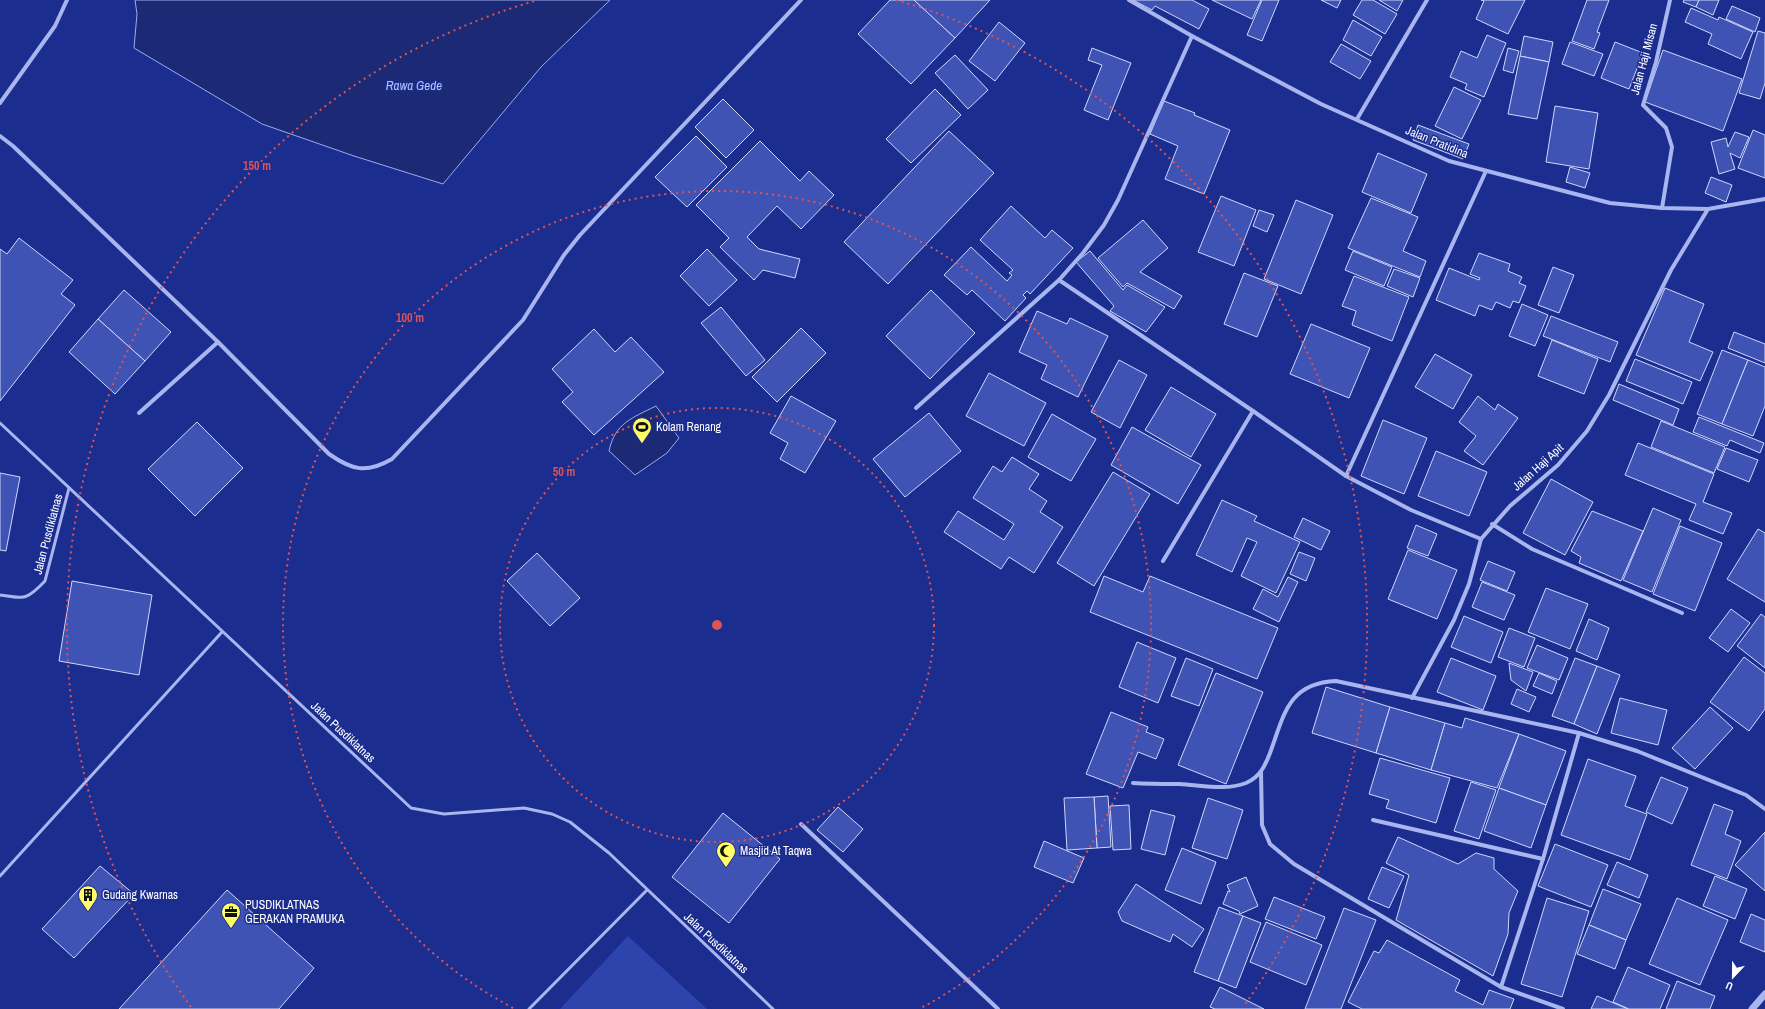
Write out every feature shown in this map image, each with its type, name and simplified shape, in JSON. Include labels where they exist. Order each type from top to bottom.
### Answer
[{"type":"street","points":[[0,103],[55,26],[67,0]]},
{"type":"street","points":[[0,136],[13,146],[218,342],[329,454],[345,465],[359,468],[379,467],[392,459],[523,320],[564,255],[580,236],[801,0]]},
{"type":"street","name":"Jalan Pratidina","points":[[1129,0],[1192,36],[1321,104],[1357,118],[1449,161],[1610,203],[1662,208],[1708,209],[1765,199]]},
{"type":"street","points":[[1357,118],[1427,0]]},
{"type":"street","name":"Jalan Haji Misan","points":[[1662,208],[1672,147],[1666,128],[1642,105],[1656,62],[1670,0]]},
{"type":"street","points":[[916,408],[1059,280],[1083,253],[1104,225],[1118,200],[1192,36]]},
{"type":"street","points":[[1346,476],[1486,171]]},
{"type":"street","name":"Jalan Haji Apit","points":[[1412,698],[1454,620],[1469,584],[1481,539],[1492,524],[1558,465],[1587,431],[1609,395],[1672,270],[1708,209]]},
{"type":"street","points":[[1059,280],[1253,411],[1346,476],[1411,510],[1481,539]]},
{"type":"street","points":[[139,413],[218,342]]},
{"type":"street","points":[[1163,560],[1253,411]]},
{"type":"street","points":[[1492,524],[1532,549],[1682,612]]},
{"type":"street","points":[[1563,1009],[1501,987],[1294,864],[1270,844],[1262,825],[1261,772],[1287,707],[1296,695],[1309,686],[1322,682],[1336,681],[1579,733],[1637,751],[1746,795],[1765,809]]},
{"type":"street","points":[[1501,987],[1543,859],[1579,733]]},
{"type":"street","points":[[1133,783],[1228,787],[1244,783],[1261,772]]},
{"type":"street","points":[[1373,820],[1543,859]]},
{"type":"street","points":[[801,824],[998,1009]]},
{"type":"street","points":[[1752,1009],[1765,994]]},
{"type":"lane","name":"Jalan Pusdiklatnas","points":[[0,423],[411,808],[444,814],[524,808],[552,814],[570,822],[609,852],[773,1009]]},
{"type":"lane","name":"Jalan Pusdiklatnas","points":[[0,595],[24,599],[34,593],[45,581],[69,488]]},
{"type":"lane","points":[[0,876],[222,632]]},
{"type":"lane","points":[[529,1009],[647,890]]},
{"type":"shaded area","points":[[628,936],[707,1009],[560,1009]]},
{"type":"water","name":"Rawa Gede","points":[[135,0],[610,0],[541,67],[443,184],[354,156],[262,124],[134,48],[137,14]]},
{"type":"water","name":"Kolam Renang","points":[[656,406],[679,438],[667,453],[635,475],[609,451],[616,434],[626,422]]},
{"type":"building","points":[[890,0],[914,0],[955,38],[911,84],[858,34]]},
{"type":"building","points":[[914,0],[990,0],[955,38]]},
{"type":"building","points":[[1133,0],[1192,0],[1209,9],[1199,29],[1155,6],[1152,10]]},
{"type":"building","points":[[1212,0],[1261,0],[1252,19]]},
{"type":"building","points":[[1262,0],[1279,0],[1262,41],[1247,35]]},
{"type":"building","points":[[1321,0],[1341,0],[1337,8]]},
{"type":"building","points":[[1362,0],[1373,0],[1397,14],[1385,34],[1353,15]]},
{"type":"building","points":[[1379,0],[1403,0],[1397,11]]},
{"type":"building","points":[[1481,0],[1525,0],[1508,34],[1476,19],[1484,1]]},
{"type":"building","points":[[1587,0],[1609,0],[1597,32],[1600,33],[1594,49],[1572,41]]},
{"type":"building","points":[[1684,0],[1699,0],[1696,7],[1683,2]]},
{"type":"building","points":[[1699,0],[1719,0],[1713,15],[1696,7]]},
{"type":"building","points":[[1732,6],[1760,18],[1755,32],[1726,19]]},
{"type":"building","points":[[1691,8],[1718,20],[1719,17],[1753,32],[1741,59],[1708,44],[1712,34],[1685,22]]},
{"type":"building","points":[[1353,20],[1382,37],[1371,56],[1343,40]]},
{"type":"building","points":[[999,22],[1025,43],[995,81],[969,61]]},
{"type":"building","points":[[1758,31],[1765,33],[1765,83],[1760,99],[1739,93]]},
{"type":"building","points":[[1487,35],[1506,43],[1484,97],[1465,89],[1467,84],[1450,77],[1461,51],[1477,58]]},
{"type":"building","points":[[1524,36],[1553,42],[1549,62],[1520,56]]},
{"type":"building","points":[[1570,42],[1603,54],[1594,76],[1562,64]]},
{"type":"building","points":[[1615,42],[1643,53],[1629,89],[1601,78]]},
{"type":"building","points":[[1341,44],[1371,61],[1360,79],[1330,62]]},
{"type":"building","points":[[1092,48],[1131,63],[1108,120],[1084,110],[1102,65],[1088,60]]},
{"type":"building","points":[[1508,48],[1519,51],[1513,73],[1503,70]]},
{"type":"building","points":[[1663,50],[1742,79],[1723,131],[1645,102]]},
{"type":"building","points":[[955,55],[988,90],[968,109],[935,73]]},
{"type":"building","points":[[1520,56],[1549,62],[1537,119],[1508,114]]},
{"type":"building","points":[[1454,87],[1481,100],[1462,139],[1435,126]]},
{"type":"building","points":[[935,89],[961,115],[911,163],[886,139]]},
{"type":"building","points":[[723,99],[754,130],[726,158],[695,127]]},
{"type":"building","points":[[1164,101],[1195,113],[1194,115],[1230,130],[1204,194],[1165,179],[1178,146],[1150,134]]},
{"type":"building","points":[[1555,106],[1598,113],[1589,169],[1546,162]]},
{"type":"building","points":[[1418,125],[1469,144],[1463,159],[1413,140]]},
{"type":"building","points":[[1753,130],[1765,135],[1765,178],[1738,168]]},
{"type":"building","points":[[949,131],[994,173],[888,284],[844,242]]},
{"type":"building","points":[[1735,132],[1749,137],[1740,158],[1730,153],[1735,169],[1719,174],[1711,142],[1726,138],[1728,147]]},
{"type":"building","points":[[696,136],[727,167],[687,207],[655,177]]},
{"type":"building","points":[[760,141],[800,181],[809,171],[834,195],[801,229],[777,206],[747,237],[759,249],[800,259],[795,278],[763,270],[754,280],[720,247],[729,238],[696,205]]},
{"type":"building","points":[[1378,153],[1427,174],[1411,213],[1362,192]]},
{"type":"building","points":[[1570,167],[1590,173],[1585,188],[1566,182]]},
{"type":"building","points":[[1711,177],[1732,185],[1726,202],[1705,193]]},
{"type":"building","points":[[1221,196],[1256,210],[1234,266],[1198,252]]},
{"type":"building","points":[[1371,198],[1418,217],[1403,251],[1426,261],[1420,277],[1348,248]]},
{"type":"building","points":[[1296,200],[1333,215],[1301,294],[1264,279]]},
{"type":"building","points":[[1011,206],[1045,238],[1052,230],[1073,248],[1030,294],[1027,291],[1023,295],[1026,298],[1005,321],[972,290],[967,295],[944,275],[971,247],[1007,281],[1012,275],[1009,273],[1013,270],[980,240]]},
{"type":"building","points":[[1259,210],[1274,215],[1267,232],[1253,226]]},
{"type":"building","points":[[1143,220],[1168,248],[1140,272],[1182,296],[1174,309],[1127,283],[1123,287],[1098,258]]},
{"type":"building","points":[[19,238],[73,280],[61,294],[75,305],[0,401],[0,249],[7,254]]},
{"type":"building","points":[[707,249],[737,280],[709,306],[680,276]]},
{"type":"building","points":[[1090,251],[1123,290],[1127,285],[1165,307],[1146,332],[1110,311],[1114,306],[1076,262]]},
{"type":"building","points":[[1353,251],[1392,267],[1384,286],[1345,270]]},
{"type":"building","points":[[1479,253],[1510,264],[1508,271],[1522,277],[1519,283],[1526,286],[1519,303],[1513,301],[1510,308],[1496,302],[1492,310],[1479,305],[1475,316],[1436,300],[1449,268],[1479,280],[1480,278],[1470,274]]},
{"type":"building","points":[[1553,267],[1574,275],[1559,313],[1538,305]]},
{"type":"building","points":[[1394,269],[1420,278],[1413,297],[1387,286]]},
{"type":"building","points":[[1244,273],[1278,286],[1257,337],[1224,324]]},
{"type":"building","points":[[1354,276],[1409,297],[1392,341],[1352,325],[1356,311],[1342,306]]},
{"type":"building","points":[[1665,288],[1704,304],[1689,342],[1713,352],[1700,381],[1636,355]]},
{"type":"building","points":[[124,290],[171,332],[145,361],[98,319]]},
{"type":"building","points":[[931,290],[975,333],[930,379],[886,336]]},
{"type":"building","points":[[1522,304],[1548,315],[1535,346],[1509,336]]},
{"type":"building","points":[[721,307],[765,360],[746,376],[701,323]]},
{"type":"building","points":[[1037,311],[1067,324],[1070,318],[1108,336],[1078,397],[1041,379],[1047,365],[1019,352]]},
{"type":"building","points":[[1551,316],[1618,342],[1610,362],[1543,336]]},
{"type":"building","points":[[98,319],[145,361],[115,394],[69,352]]},
{"type":"building","points":[[1311,324],[1370,348],[1349,398],[1290,374]]},
{"type":"building","points":[[801,328],[826,353],[777,402],[752,377]]},
{"type":"building","points":[[594,329],[615,352],[631,337],[664,372],[594,435],[562,402],[573,392],[552,369]]},
{"type":"building","points":[[1734,332],[1765,344],[1765,363],[1728,348]]},
{"type":"building","points":[[1552,340],[1598,359],[1584,394],[1538,376]]},
{"type":"building","points":[[1722,350],[1748,360],[1722,424],[1697,414]]},
{"type":"building","points":[[1435,354],[1472,375],[1453,409],[1415,387]]},
{"type":"building","points":[[1635,359],[1692,382],[1683,404],[1626,381]]},
{"type":"building","points":[[1119,360],[1147,375],[1120,428],[1091,412]]},
{"type":"building","points":[[1748,360],[1765,367],[1765,406],[1753,436],[1722,424]]},
{"type":"building","points":[[989,373],[1046,403],[1024,446],[966,416]]},
{"type":"building","points":[[1619,384],[1679,409],[1673,425],[1613,400]]},
{"type":"building","points":[[1171,387],[1216,414],[1191,457],[1145,430]]},
{"type":"building","points":[[791,396],[836,421],[805,473],[780,459],[788,443],[770,433]]},
{"type":"building","points":[[1478,396],[1495,410],[1498,404],[1518,418],[1483,465],[1464,451],[1476,436],[1459,422]]},
{"type":"building","points":[[929,413],[961,451],[905,497],[873,459]]},
{"type":"building","points":[[1052,414],[1096,439],[1071,481],[1028,457]]},
{"type":"building","points":[[1699,417],[1764,443],[1760,453],[1730,440],[1727,446],[1693,432]]},
{"type":"building","points":[[1383,420],[1427,438],[1404,494],[1361,476]]},
{"type":"building","points":[[1661,421],[1725,447],[1714,473],[1651,447]]},
{"type":"building","points":[[197,422],[243,468],[195,516],[148,469]]},
{"type":"building","points":[[1132,427],[1201,465],[1178,504],[1111,465]]},
{"type":"building","points":[[1638,443],[1714,474],[1703,502],[1732,513],[1723,534],[1689,520],[1696,504],[1625,475]]},
{"type":"building","points":[[1726,448],[1758,460],[1749,482],[1717,469]]},
{"type":"building","points":[[1436,451],[1487,472],[1469,516],[1418,496]]},
{"type":"building","points":[[1012,457],[1039,474],[1029,489],[1047,501],[1040,512],[1063,527],[1034,573],[1009,557],[1001,569],[944,532],[958,511],[1004,540],[1014,524],[973,498],[993,466],[1002,472]]},
{"type":"building","points":[[1113,472],[1150,494],[1094,586],[1057,563]]},
{"type":"building","points":[[0,473],[20,477],[6,551],[0,550]]},
{"type":"building","points":[[1551,479],[1593,502],[1565,555],[1523,533]]},
{"type":"building","points":[[1222,500],[1257,516],[1254,521],[1300,542],[1276,593],[1241,576],[1257,542],[1247,538],[1232,572],[1196,555]]},
{"type":"building","points":[[1653,508],[1681,520],[1652,592],[1623,580]]},
{"type":"building","points":[[1592,511],[1643,531],[1621,581],[1579,563],[1581,557],[1571,551]]},
{"type":"building","points":[[1303,518],[1330,531],[1321,550],[1294,537]]},
{"type":"building","points":[[1416,525],[1437,534],[1428,556],[1407,548]]},
{"type":"building","points":[[1680,526],[1722,543],[1695,611],[1653,594]]},
{"type":"building","points":[[1758,529],[1765,533],[1765,602],[1727,579]]},
{"type":"building","points":[[1408,550],[1457,570],[1437,619],[1388,599]]},
{"type":"building","points":[[1299,552],[1315,558],[1306,581],[1290,574]]},
{"type":"building","points":[[537,553],[580,598],[550,626],[507,581]]},
{"type":"building","points":[[1488,561],[1515,572],[1507,591],[1480,580]]},
{"type":"building","points":[[1104,576],[1143,592],[1150,576],[1278,628],[1257,679],[1090,612]]},
{"type":"building","points":[[1288,577],[1298,582],[1279,622],[1253,609],[1263,589],[1278,597]]},
{"type":"building","points":[[72,581],[152,595],[139,675],[59,661]]},
{"type":"building","points":[[1482,582],[1515,595],[1504,620],[1472,607]]},
{"type":"building","points":[[1546,588],[1588,604],[1570,649],[1528,632]]},
{"type":"building","points":[[1731,609],[1750,623],[1728,652],[1709,638]]},
{"type":"building","points":[[1761,614],[1765,617],[1765,668],[1737,646]]},
{"type":"building","points":[[1464,616],[1503,632],[1491,663],[1451,647]]},
{"type":"building","points":[[1589,619],[1609,628],[1597,660],[1576,651]]},
{"type":"building","points":[[1509,628],[1535,638],[1524,667],[1498,657]]},
{"type":"building","points":[[1137,642],[1176,658],[1158,703],[1119,687]]},
{"type":"building","points":[[1537,645],[1568,658],[1559,680],[1527,668]]},
{"type":"building","points":[[1744,657],[1765,673],[1765,709],[1749,731],[1710,702]]},
{"type":"building","points":[[1186,658],[1213,669],[1199,706],[1171,696]]},
{"type":"building","points":[[1451,658],[1496,676],[1483,710],[1437,692]]},
{"type":"building","points":[[1575,658],[1597,666],[1574,724],[1552,716]]},
{"type":"building","points":[[1509,663],[1533,672],[1526,691],[1511,680]]},
{"type":"building","points":[[1597,666],[1620,675],[1597,734],[1574,724]]},
{"type":"building","points":[[1216,673],[1263,692],[1226,784],[1178,765]]},
{"type":"building","points":[[1539,673],[1557,681],[1552,694],[1533,686]]},
{"type":"building","points":[[1326,687],[1390,707],[1376,753],[1312,733]]},
{"type":"building","points":[[1517,689],[1536,697],[1529,712],[1511,704]]},
{"type":"building","points":[[1620,698],[1667,710],[1658,745],[1611,733]]},
{"type":"building","points":[[1390,707],[1445,723],[1431,770],[1376,753]]},
{"type":"building","points":[[1710,707],[1733,728],[1695,769],[1672,748]]},
{"type":"building","points":[[1111,712],[1148,727],[1146,732],[1164,739],[1156,759],[1138,752],[1123,788],[1086,774]]},
{"type":"building","points":[[1465,718],[1519,734],[1497,788],[1431,770],[1445,723],[1462,728]]},
{"type":"building","points":[[1519,734],[1566,751],[1546,805],[1499,788]]},
{"type":"building","points":[[1380,758],[1450,778],[1436,823],[1386,808],[1389,800],[1369,794]]},
{"type":"building","points":[[1588,759],[1636,776],[1625,806],[1647,814],[1630,860],[1561,835]]},
{"type":"building","points":[[1661,777],[1688,788],[1672,824],[1646,812]]},
{"type":"building","points":[[1471,782],[1496,790],[1479,839],[1454,831]]},
{"type":"building","points":[[1499,788],[1546,805],[1531,848],[1484,831]]},
{"type":"building","points":[[1108,796],[1111,847],[1097,848],[1094,797]]},
{"type":"building","points":[[1094,797],[1097,848],[1067,850],[1064,798]]},
{"type":"building","points":[[1208,798],[1243,810],[1227,859],[1192,848]]},
{"type":"building","points":[[1714,804],[1733,811],[1725,834],[1741,841],[1727,879],[1691,865]]},
{"type":"building","points":[[1129,805],[1131,849],[1113,850],[1110,806]]},
{"type":"building","points":[[838,807],[863,829],[843,852],[817,830]]},
{"type":"building","points":[[1151,810],[1175,816],[1165,855],[1141,849]]},
{"type":"building","name":"Masjid At Taqwa","points":[[723,813],[780,859],[729,923],[672,877]]},
{"type":"building","points":[[1765,832],[1765,891],[1735,865]]},
{"type":"building","points":[[1398,837],[1458,864],[1476,853],[1494,858],[1494,869],[1518,891],[1509,913],[1508,934],[1493,976],[1396,920],[1409,875],[1386,863]]},
{"type":"building","points":[[1044,841],[1084,858],[1073,883],[1034,867]]},
{"type":"building","points":[[1555,844],[1608,865],[1591,907],[1538,886]]},
{"type":"building","points":[[1182,848],[1216,862],[1201,904],[1165,890]]},
{"type":"building","points":[[1617,862],[1648,875],[1639,898],[1607,885]]},
{"type":"building","name":"Gudang Kwarnas","points":[[100,866],[134,894],[74,958],[42,929]]},
{"type":"building","points":[[1382,867],[1404,876],[1389,908],[1368,899]]},
{"type":"building","points":[[1715,876],[1747,889],[1735,919],[1703,906]]},
{"type":"building","points":[[1246,877],[1258,906],[1240,914],[1239,911],[1223,904],[1228,891],[1230,892],[1227,885]]},
{"type":"building","points":[[1136,884],[1204,929],[1192,947],[1173,934],[1170,942],[1122,921],[1118,912]]},
{"type":"building","points":[[1603,889],[1641,904],[1626,940],[1589,925]]},
{"type":"building","name":"PUSDIKLATNAS GERAKAN PRAMUKA","points":[[227,890],[314,968],[279,1009],[119,1009]]},
{"type":"building","points":[[1274,897],[1325,917],[1316,939],[1265,919]]},
{"type":"building","points":[[1547,898],[1589,911],[1562,997],[1521,984]]},
{"type":"building","points":[[1677,898],[1728,920],[1700,985],[1649,964]]},
{"type":"building","points":[[1219,907],[1243,916],[1218,981],[1194,972]]},
{"type":"building","points":[[1344,908],[1376,920],[1341,1009],[1305,1009]]},
{"type":"building","points":[[1751,914],[1765,920],[1765,952],[1740,942]]},
{"type":"building","points":[[1243,916],[1261,923],[1236,988],[1218,981]]},
{"type":"building","points":[[1266,922],[1322,945],[1306,985],[1250,962]]},
{"type":"building","points":[[1589,925],[1626,940],[1615,969],[1577,954]]},
{"type":"building","points":[[1387,940],[1460,980],[1455,991],[1483,1005],[1489,990],[1514,999],[1510,1009],[1362,1009],[1348,1002],[1374,951],[1379,953]]},
{"type":"building","points":[[1628,967],[1670,985],[1660,1009],[1629,1009],[1613,1002]]},
{"type":"building","points":[[1677,981],[1715,996],[1710,1009],[1666,1009]]},
{"type":"building","points":[[1220,987],[1264,1009],[1215,1009],[1210,1007]]},
{"type":"building","points":[[1597,996],[1628,1009],[1591,1009]]},
{"type":"place","name":"Kolam Renang","points":[[642,444]]},
{"type":"place","name":"Masjid At Taqwa","points":[[726,868]]},
{"type":"place","name":"Gudang Kwarnas","points":[[88,912]]},
{"type":"place","name":"PUSDIKLATNAS GERAKAN PRAMUKA","points":[[231,929]]}]
